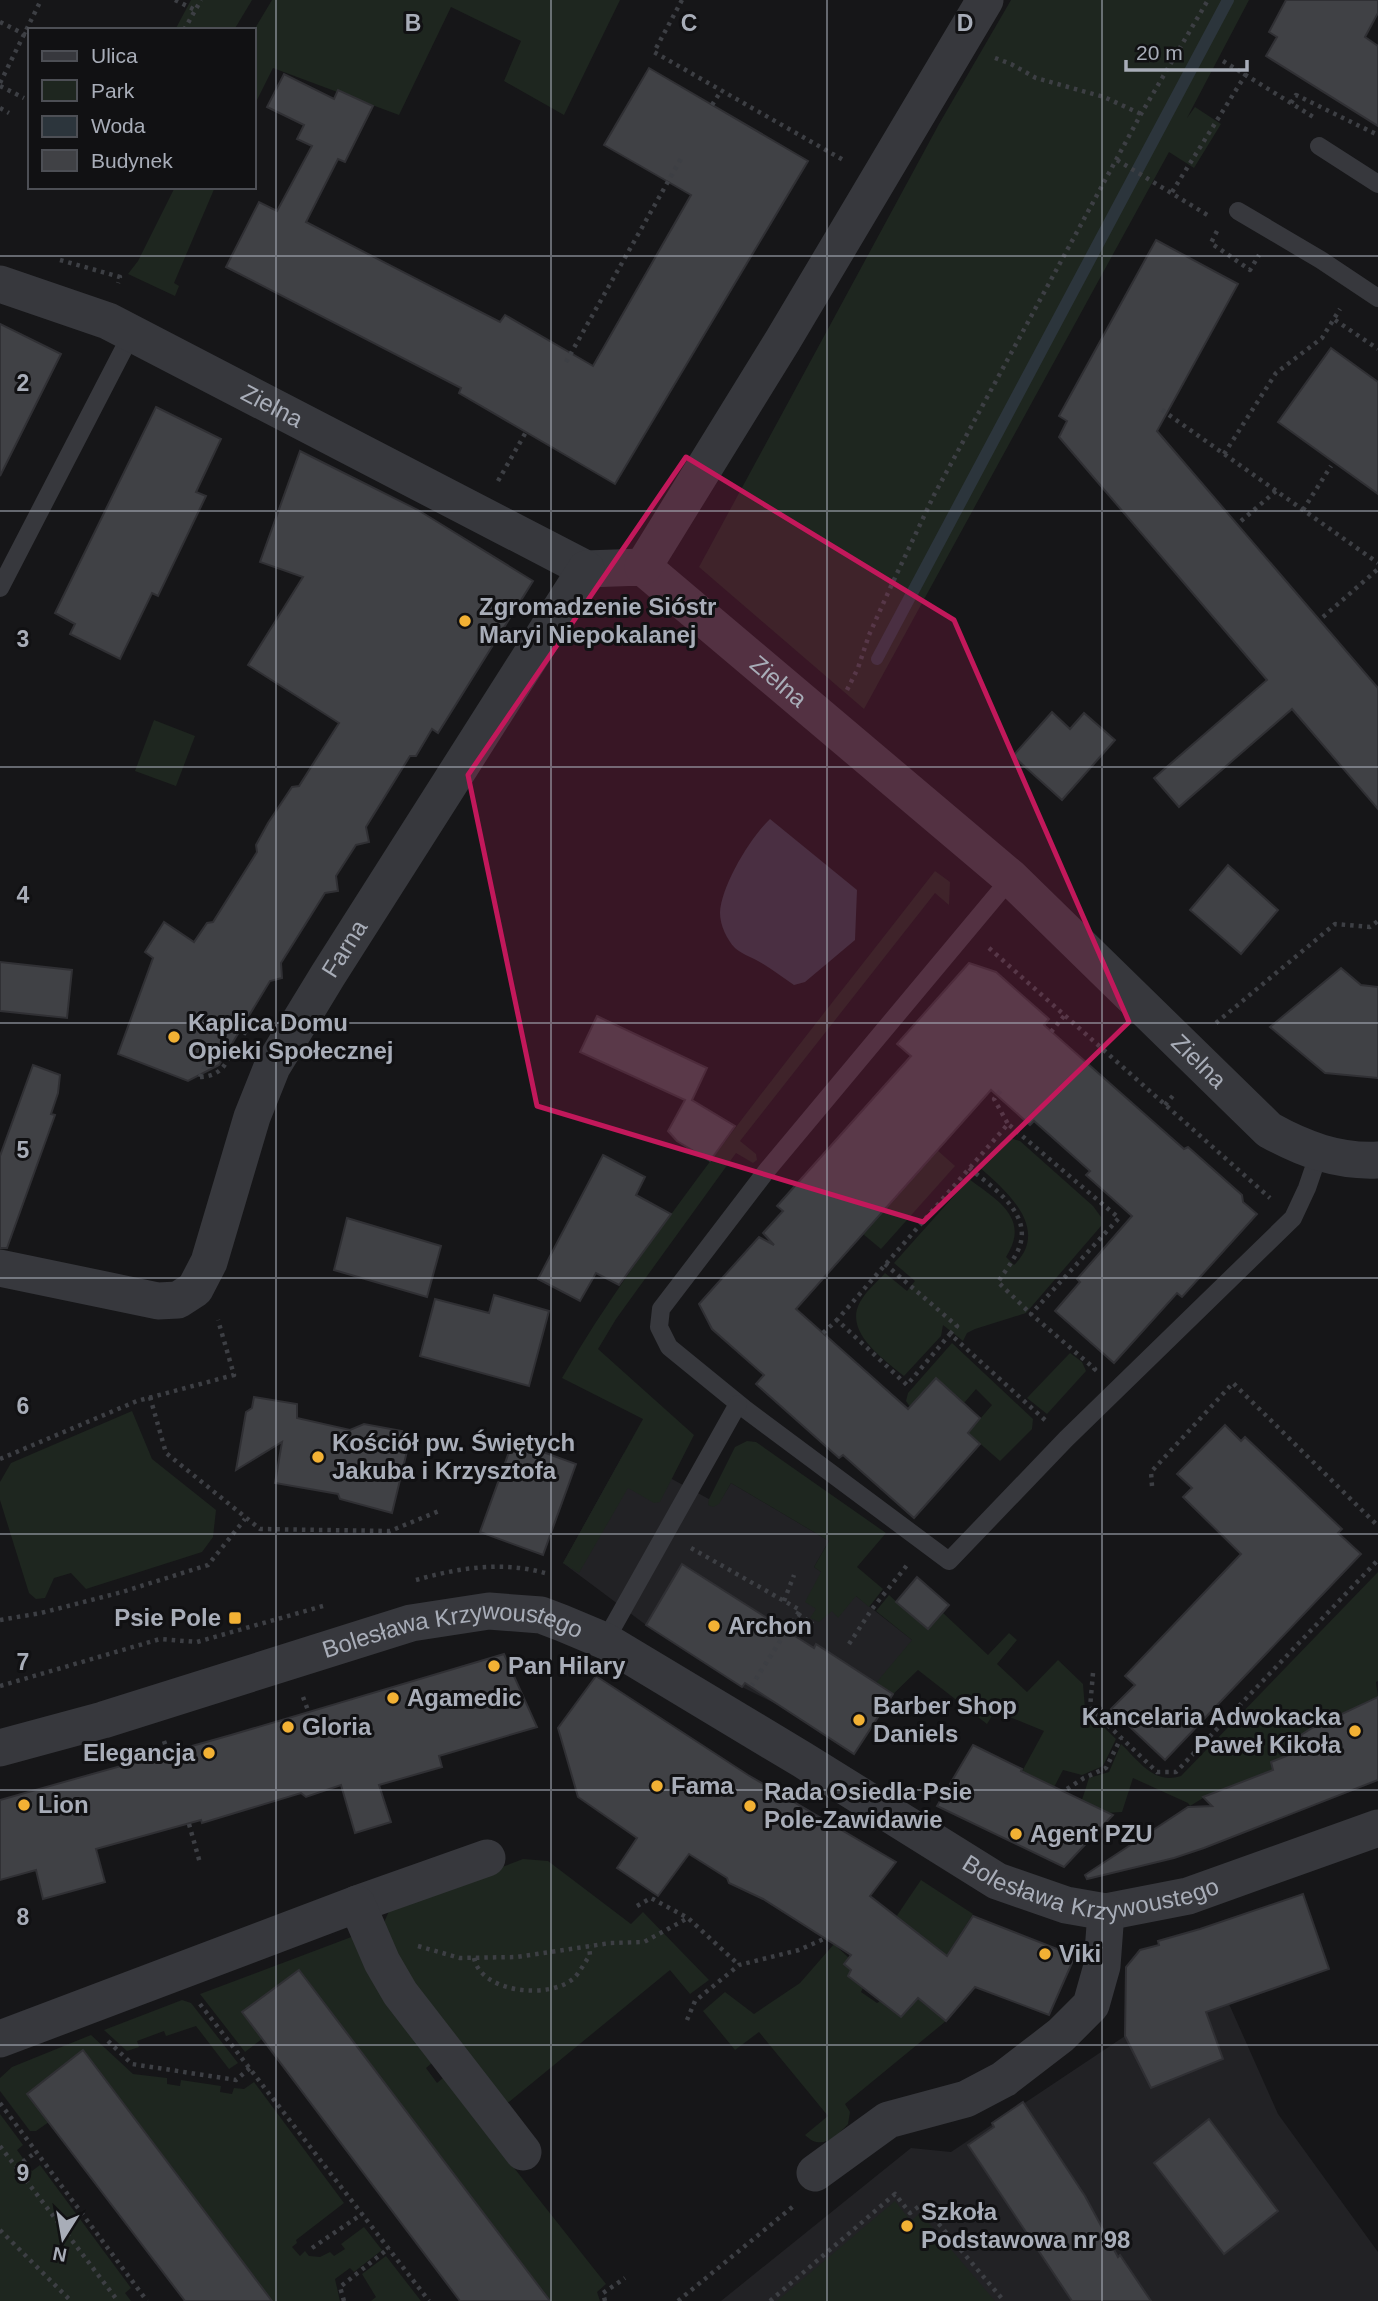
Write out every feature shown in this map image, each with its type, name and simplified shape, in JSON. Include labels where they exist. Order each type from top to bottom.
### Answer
[{"type":"street","points":[[643,567],[783,341],[985,0]]},
{"type":"street","name":"Zielna","points":[[0,284],[96,315],[586,569],[643,567],[1011,878],[1269,1130],[1295,1145],[1319,1153],[1378,1160]]},
{"type":"street","name":"Farna","points":[[195,1289],[209,1262],[252,1117],[272,1067],[586,569]]},
{"type":"street","points":[[0,1268],[158,1301],[178,1300],[195,1289]]},
{"type":"street","name":"Bolesława Krzywoustego","points":[[0,1748],[103,1720],[411,1623],[461,1614],[515,1611],[541,1615],[605,1642],[997,1881],[1066,1905],[1106,1912],[1188,1896],[1378,1828]]},
{"type":"street","points":[[0,2039],[363,1920],[487,1858]]},
{"type":"street","points":[[815,2174],[888,2120],[966,2099],[1004,2079],[1061,2035],[1091,2005],[1102,1966],[1106,1912]]},
{"type":"street","points":[[363,1920],[400,1993],[523,2152]]},
{"type":"lane","points":[[1319,146],[1378,184]]},
{"type":"lane","points":[[1238,211],[1321,260],[1378,298]]},
{"type":"lane","points":[[0,588],[132,333]]},
{"type":"lane","points":[[1011,878],[768,1169],[661,1309],[659,1327],[669,1347],[738,1404],[949,1561],[1066,1440],[1293,1218],[1319,1153]]},
{"type":"lane","points":[[605,1642],[738,1404]]},
{"type":"path","points":[[30,28],[41,0]]},
{"type":"path","points":[[175,0],[195,10]]},
{"type":"path","points":[[185,28],[201,0]]},
{"type":"path","points":[[682,0],[654,52],[851,165]]},
{"type":"path","points":[[824,719],[849,686],[892,584],[934,495],[1140,114],[1208,0]]},
{"type":"path","points":[[0,22],[27,36],[0,85],[24,98]]},
{"type":"path","points":[[957,45],[1011,64],[1036,78],[1061,87],[1104,97],[1140,114]]},
{"type":"path","points":[[1223,61],[1326,125]]},
{"type":"path","points":[[1172,192],[1246,74]]},
{"type":"path","points":[[712,105],[721,91]]},
{"type":"path","points":[[1291,103],[1296,94],[1378,135]]},
{"type":"path","points":[[0,108],[9,113]]},
{"type":"path","points":[[565,362],[683,155]]},
{"type":"path","points":[[1117,160],[1147,176],[1211,218]]},
{"type":"path","points":[[1221,224],[1211,243],[1250,270],[1260,253]]},
{"type":"path","points":[[1224,454],[1276,373],[1322,338],[1344,303]]},
{"type":"path","points":[[1335,320],[1378,349]]},
{"type":"path","points":[[1162,410],[1378,563]]},
{"type":"path","points":[[492,491],[526,432]]},
{"type":"path","points":[[1303,510],[1331,466]]},
{"type":"path","points":[[1241,521],[1276,491]]},
{"type":"path","points":[[1323,617],[1378,569]]},
{"type":"path","points":[[1212,1026],[1335,925],[1370,927],[1378,921]]},
{"type":"path","points":[[985,945],[1293,1218]]},
{"type":"path","points":[[1051,1032],[1064,1016]]},
{"type":"path","points":[[206,1049],[211,1051],[200,1077],[221,1070],[230,1056],[230,1039],[224,1026],[230,1022],[250,1037]]},
{"type":"path","points":[[1000,1091],[994,1099],[1008,1124],[1119,1217],[1031,1314]]},
{"type":"path","points":[[823,1333],[1008,1124]]},
{"type":"path","points":[[969,1168],[1012,1206],[1019,1218],[1020,1245],[998,1282],[1095,1369]]},
{"type":"path","points":[[837,1320],[907,1385],[957,1326],[885,1265]]},
{"type":"path","points":[[0,1459],[150,1397],[234,1375],[217,1316],[195,1289]]},
{"type":"path","points":[[950,1334],[1047,1422],[1055,1413]]},
{"type":"path","points":[[1087,1378],[1095,1369],[1107,1368]]},
{"type":"path","points":[[1152,1486],[1151,1472],[1233,1384],[1378,1526]]},
{"type":"path","points":[[150,1397],[166,1453],[260,1529],[390,1531],[439,1511]]},
{"type":"path","points":[[0,1620],[41,1613],[122,1592],[208,1565],[245,1519]]},
{"type":"path","points":[[685,1544],[800,1610],[746,1695]]},
{"type":"path","points":[[849,1644],[873,1609],[926,1544]]},
{"type":"path","points":[[1093,1673],[1090,1708],[1157,1772],[1176,1772],[1378,1560]]},
{"type":"path","points":[[784,1601],[794,1576]]},
{"type":"path","points":[[798,1614],[813,1624]]},
{"type":"path","points":[[302,1694],[309,1713]]},
{"type":"path","points":[[1066,1789],[1106,1768],[1121,1738]]},
{"type":"path","points":[[189,1824],[200,1863]]},
{"type":"path","points":[[637,1906],[651,1898],[688,1918],[739,1965]]},
{"type":"path","points":[[363,1920],[385,1937],[460,1958],[474,1958],[516,1957],[589,1946],[644,1942],[688,1918]]},
{"type":"path","points":[[687,2020],[695,2001],[739,1965],[799,1951],[826,1938]]},
{"type":"path","points":[[474,1958],[476,1967],[484,1976],[503,1985],[531,1991],[551,1989],[573,1979],[590,1955],[589,1946]]},
{"type":"path","points":[[199,2003],[429,2301]]},
{"type":"path","points":[[104,2037],[132,2064],[236,2080],[250,2068]]},
{"type":"path","points":[[0,2103],[147,2301]]},
{"type":"path","points":[[0,2146],[118,2301]]},
{"type":"path","points":[[16,2167],[36,2152]]},
{"type":"path","points":[[678,2301],[814,2190],[815,2174]]},
{"type":"path","points":[[770,2301],[895,2194],[911,2213],[922,2204],[1004,2301]]},
{"type":"path","points":[[312,2248],[362,2214]]},
{"type":"path","points":[[0,2230],[71,2301]]},
{"type":"path","points":[[344,2301],[340,2287],[389,2248]]},
{"type":"path","points":[[605,2301],[603,2293],[625,2278]]},
{"type":"path","points":[[136,2301],[142,2295]]},
{"type":"highlighted area","points":[[686,457],[954,620],[1129,1022],[923,1222],[537,1106],[468,775]]},
{"type":"shaded area","points":[[624,1453],[718,1504],[731,1483],[829,1541],[814,1567],[912,1640],[917,1670],[893,1694],[854,1754],[646,1625],[563,1563]]},
{"type":"shaded area","points":[[1200,1929],[1229,2004],[1278,2114],[1378,2252],[1378,2301],[721,2301],[911,2148],[951,2152],[1125,2036],[1125,1996],[1130,1996],[1130,1962],[1140,1950],[1159,1945],[1158,1941]]},
{"type":"green space","points":[[191,0],[252,0],[235,28],[176,28]]},
{"type":"green space","points":[[272,0],[620,0],[564,115],[504,81],[521,41],[451,7],[399,115],[273,68],[256,102],[255,28]]},
{"type":"green space","points":[[1011,0],[1249,0],[1187,118],[1195,107],[1221,124],[1194,168],[1169,152],[864,709],[699,567],[939,124]]},
{"type":"green space","points":[[174,189],[214,189],[174,283],[179,286],[175,296],[128,274],[138,261]]},
{"type":"green space","points":[[154,720],[195,736],[176,786],[135,771]]},
{"type":"green space","points":[[935,871],[950,882],[949,905],[935,893],[740,1141],[756,1154],[757,1160],[753,1163],[736,1153],[616,1319],[598,1349],[694,1435],[660,1502],[654,1503],[628,1488],[579,1573],[563,1563],[643,1419],[562,1378],[610,1301],[679,1203]]},
{"type":"green space","points":[[1010,1138],[1020,1141],[1093,1206],[1101,1217],[1101,1226],[1026,1313],[975,1329],[967,1333],[963,1341],[943,1325],[941,1336],[904,1376],[877,1353],[861,1334],[856,1313],[860,1302],[885,1273],[907,1291],[915,1281],[894,1263],[969,1179],[1000,1203],[1013,1221],[1013,1243],[1006,1257],[1014,1265],[1024,1251],[1028,1237],[1026,1223],[1011,1198],[978,1166],[1001,1142]]},
{"type":"green space","points":[[937,1150],[955,1166],[881,1249],[863,1234]]},
{"type":"green space","points":[[952,1343],[1033,1419],[1032,1429],[1000,1461],[968,1433],[992,1405],[976,1389],[964,1403],[936,1378],[910,1407],[906,1401],[908,1393]]},
{"type":"green space","points":[[1070,1353],[1082,1362],[1086,1371],[1047,1414],[1027,1398]]},
{"type":"green space","points":[[132,1411],[152,1459],[216,1510],[213,1537],[202,1552],[86,1589],[71,1573],[54,1578],[45,1598],[36,1599],[29,1593],[0,1500],[0,1482],[11,1463]]},
{"type":"green space","points":[[747,1441],[756,1442],[886,1533],[857,1567],[883,1589],[869,1607],[856,1596],[838,1618],[832,1611],[819,1622],[810,1618],[816,1609],[805,1602],[821,1572],[814,1567],[829,1541],[731,1483],[719,1504],[713,1507],[708,1505],[735,1447]]},
{"type":"green space","points":[[1378,1572],[1378,1697],[1312,1727],[1313,1752],[1292,1762],[1289,1755],[1271,1762],[1273,1770],[1214,1806],[1208,1795],[1190,1806],[1133,1778],[1122,1812],[1105,1813],[1080,1806],[1089,1778],[1109,1772],[1121,1744],[1155,1774],[1171,1778],[1181,1776]]},
{"type":"green space","points":[[889,1595],[927,1629],[942,1612],[988,1655],[1009,1633],[1017,1640],[997,1664],[1027,1692],[1058,1660],[1083,1684],[1085,1709],[1116,1739],[1103,1766],[1082,1775],[1063,1770],[1051,1793],[1019,1777],[1044,1731],[995,1711],[987,1724],[918,1670],[893,1694],[876,1683],[912,1640],[876,1611]]},
{"type":"green space","points":[[523,1859],[548,1861],[631,1924],[643,1912],[709,1980],[690,1994],[670,1970],[504,2106],[416,1999],[382,1927],[389,1911]]},
{"type":"green space","points":[[921,1880],[973,1914],[943,1961],[896,1917]]},
{"type":"green space","points":[[354,1936],[439,2057],[426,2068],[437,2083],[450,2072],[499,2149],[606,2284],[597,2292],[600,2301],[550,2301],[299,1970],[242,2012],[262,2039],[245,2052],[200,1994]]},
{"type":"green space","points":[[834,1944],[849,1958],[851,1970],[848,1976],[863,1988],[861,1992],[877,2003],[880,2001],[901,2017],[918,1998],[946,2021],[845,2104],[850,2112],[848,2124],[828,2141],[817,2142],[805,2135],[828,2116],[759,2032],[735,2050],[703,2011],[725,1992],[754,2014],[800,1983]]},
{"type":"green space","points":[[182,2000],[191,2003],[238,2063],[229,2069],[196,2026],[166,2036],[164,2031],[137,2041],[139,2047],[127,2051],[104,2030]]},
{"type":"green space","points":[[91,2035],[133,2074],[167,2078],[167,2084],[180,2086],[181,2080],[221,2086],[220,2092],[232,2094],[234,2088],[244,2089],[254,2082],[344,2203],[296,2240],[297,2243],[292,2247],[300,2256],[305,2251],[309,2256],[320,2257],[330,2252],[334,2256],[345,2249],[341,2244],[364,2227],[382,2250],[354,2272],[350,2268],[335,2279],[340,2301],[272,2301],[83,2051],[28,2093],[49,2122],[36,2131],[30,2131],[0,2091],[0,2078],[12,2067]]},
{"type":"green space","points":[[0,2114],[23,2145],[17,2150],[32,2171],[40,2165],[131,2288],[125,2293],[131,2301],[0,2301]]},
{"type":"green space","points":[[895,2201],[911,2221],[920,2213],[995,2301],[777,2301]]},
{"type":"green space","points":[[386,2256],[421,2301],[371,2301],[376,2297],[362,2274]]},
{"type":"water","points":[[770,819],[857,890],[855,940],[805,982],[794,985],[735,948],[724,932],[720,918],[725,890],[731,876],[746,850]]},
{"type":"building","points":[[1286,0],[1378,0],[1378,13],[1365,37],[1378,46],[1378,126],[1266,56],[1277,37],[1269,32]]},
{"type":"building","points":[[649,68],[808,161],[615,484],[459,393],[461,388],[226,267],[259,202],[277,211],[312,146],[297,139],[304,125],[267,107],[284,74],[334,99],[338,90],[373,106],[345,162],[338,159],[306,222],[500,322],[505,315],[593,366],[691,195],[604,145]]},
{"type":"building","points":[[1156,240],[1238,284],[1157,431],[1378,688],[1378,809],[1292,709],[1179,807],[1154,778],[1267,680],[1059,437],[1067,421],[1059,416]]},
{"type":"building","points":[[0,324],[61,354],[0,476]]},
{"type":"building","points":[[1331,348],[1378,382],[1378,494],[1278,422]]},
{"type":"building","points":[[156,407],[221,439],[196,492],[206,496],[158,596],[152,593],[120,659],[70,634],[75,624],[55,613]]},
{"type":"building","points":[[300,451],[418,510],[533,581],[438,733],[432,729],[416,756],[410,756],[366,827],[369,842],[356,845],[336,876],[338,891],[325,893],[281,963],[282,978],[270,981],[219,1065],[188,1081],[118,1054],[153,958],[145,952],[164,922],[194,942],[207,923],[213,922],[257,852],[256,845],[268,823],[292,787],[299,786],[339,723],[248,665],[303,577],[260,562]]},
{"type":"building","points":[[1052,712],[1070,729],[1084,713],[1115,740],[1062,800],[1013,756]]},
{"type":"building","points":[[1228,865],[1278,910],[1241,954],[1190,910]]},
{"type":"building","points":[[0,962],[72,970],[67,1018],[0,1011]]},
{"type":"building","points":[[969,963],[996,972],[1049,1019],[1044,1025],[1184,1149],[1188,1147],[1242,1195],[1243,1202],[1257,1214],[1182,1297],[1177,1293],[1114,1363],[1055,1311],[1080,1282],[1077,1279],[1132,1216],[1086,1175],[1090,1171],[1034,1121],[1030,1125],[991,1090],[796,1309],[908,1409],[936,1378],[980,1418],[968,1433],[980,1444],[914,1518],[843,1455],[839,1458],[756,1384],[764,1375],[712,1329],[699,1304],[759,1237],[774,1245],[763,1233],[783,1211],[777,1206],[911,1056],[897,1044]]},
{"type":"building","points":[[1341,968],[1361,985],[1378,987],[1378,1078],[1325,1073],[1270,1027]]},
{"type":"building","points":[[597,1016],[707,1068],[692,1100],[735,1126],[710,1161],[677,1141],[668,1131],[685,1100],[580,1052]]},
{"type":"building","points":[[33,1065],[60,1075],[51,1114],[55,1115],[7,1248],[0,1248],[0,1156]]},
{"type":"building","points":[[603,1155],[645,1177],[636,1195],[671,1214],[619,1285],[596,1273],[580,1301],[538,1279]]},
{"type":"building","points":[[347,1218],[441,1246],[427,1297],[334,1270]]},
{"type":"building","points":[[494,1295],[549,1311],[529,1386],[420,1356],[435,1299],[489,1313]]},
{"type":"building","name":"Kościół pw. Świętych Jakuba i Krzysztofa","points":[[254,1397],[297,1404],[297,1418],[350,1430],[364,1424],[402,1431],[400,1441],[409,1443],[392,1513],[340,1499],[338,1494],[275,1483],[282,1442],[236,1470],[246,1412],[252,1408]]},
{"type":"building","points":[[1225,1425],[1241,1441],[1245,1437],[1342,1529],[1338,1533],[1361,1554],[1165,1760],[1111,1709],[1135,1685],[1125,1676],[1241,1554],[1183,1497],[1192,1488],[1177,1474]]},
{"type":"building","points":[[513,1441],[576,1464],[543,1555],[480,1532]]},
{"type":"building","points":[[682,1564],[814,1648],[816,1644],[893,1694],[854,1754],[745,1683],[742,1687],[646,1625]]},
{"type":"building","points":[[917,1577],[949,1605],[928,1629],[896,1602]]},
{"type":"building","points":[[504,1654],[537,1727],[439,1756],[442,1767],[379,1785],[391,1822],[355,1833],[341,1785],[306,1797],[301,1793],[202,1823],[201,1820],[96,1849],[105,1882],[43,1899],[36,1870],[0,1880],[0,1800]]},
{"type":"building","points":[[596,1676],[748,1775],[896,1862],[870,1896],[947,1956],[973,1916],[1075,1956],[1049,2015],[975,1987],[946,2021],[918,1998],[901,2017],[848,1976],[851,1970],[844,1964],[851,1955],[763,1899],[729,1883],[727,1878],[689,1854],[658,1896],[617,1868],[637,1838],[578,1797],[558,1728]]},
{"type":"building","points":[[1378,1697],[1378,1780],[1204,1848],[1087,1879],[1085,1875],[1188,1807],[1212,1806],[1203,1797],[1273,1770],[1271,1762],[1309,1747],[1301,1735],[1312,1728]]},
{"type":"building","points":[[973,1745],[1113,1815],[1064,1867],[937,1806]]},
{"type":"building","points":[[1303,1894],[1329,1969],[1206,2012],[1223,2059],[1151,2088],[1125,2036],[1126,1967],[1140,1950],[1159,1945],[1158,1941]]},
{"type":"building","points":[[299,1970],[550,2301],[460,2301],[242,2012]]},
{"type":"building","points":[[83,2050],[272,2301],[185,2301],[27,2094]]},
{"type":"building","points":[[1023,2102],[1085,2196],[1118,2257],[1120,2255],[1151,2301],[1072,2301],[968,2145],[994,2127],[992,2123]]},
{"type":"building","points":[[1209,2119],[1278,2211],[1224,2254],[1154,2163]]},
{"type":"waterway","points":[[877,659],[1228,0]]},
{"type":"place","name":"Zgromadzenie Sióstr Maryi Niepokalanej","points":[[465,621]]},
{"type":"place","name":"Kaplica Domu Opieki Społecznej","points":[[174,1037]]},
{"type":"place","name":"Kościół pw. Świętych Jakuba i Krzysztofa","points":[[318,1457]]},
{"type":"place","name":"Psie Pole","points":[[235,1618]]},
{"type":"place","name":"Archon","points":[[714,1626]]},
{"type":"place","name":"Pan Hilary","points":[[494,1666]]},
{"type":"place","name":"Agamedic","points":[[393,1698]]},
{"type":"place","name":"Barber Shop Daniels","points":[[859,1720]]},
{"type":"place","name":"Gloria","points":[[288,1727]]},
{"type":"place","name":"Kancelaria Adwokacka Paweł Kikoła","points":[[1355,1731]]},
{"type":"place","name":"Elegancja","points":[[209,1753]]},
{"type":"place","name":"Fama","points":[[657,1786]]},
{"type":"place","name":"Lion","points":[[24,1805]]},
{"type":"place","name":"Rada Osiedla Psie Pole-Zawidawie","points":[[750,1806]]},
{"type":"place","name":"Agent PZU","points":[[1016,1834]]},
{"type":"place","name":"Viki","points":[[1045,1954]]},
{"type":"place","name":"Szkoła Podstawowa nr 98","points":[[907,2226]]}]
